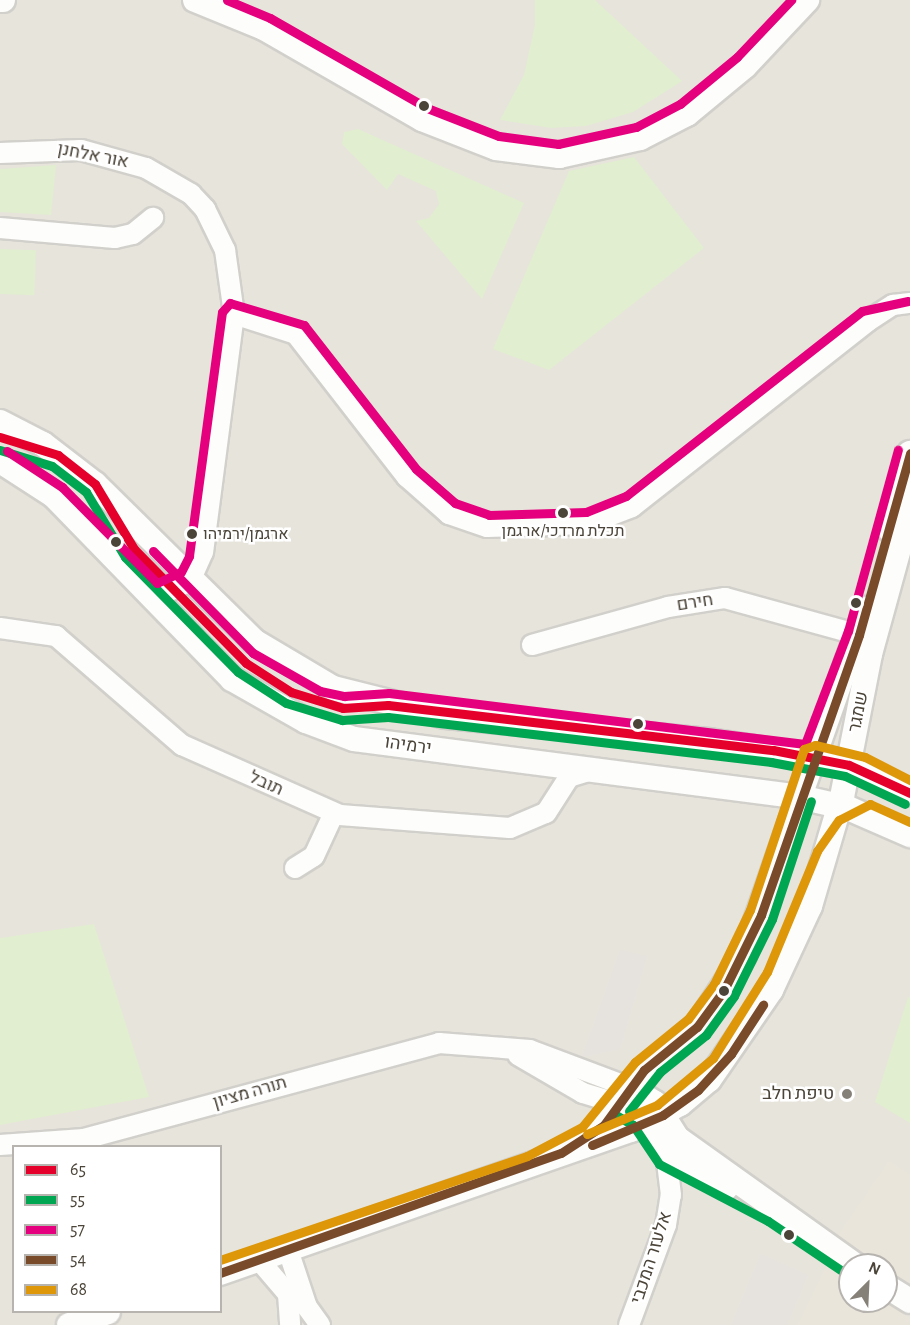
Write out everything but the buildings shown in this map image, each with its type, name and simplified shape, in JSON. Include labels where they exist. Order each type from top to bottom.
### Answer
[{"type":"street","points":[[195,0],[264,28],[422,119],[496,148],[559,156],[640,138],[687,114],[745,66],[807,0]]},
{"type":"street","name":"אור אלחנן","points":[[0,153],[48,147],[115,157],[191,194],[205,209],[225,250],[234,314],[201,560],[184,576]]},
{"type":"street","points":[[0,228],[115,238],[133,234],[153,218]]},
{"type":"street","points":[[234,314],[296,334],[407,477],[449,514],[487,527],[588,524],[632,507],[868,321],[894,305],[910,303]]},
{"type":"street","points":[[868,321],[910,313]]},
{"type":"street","name":"ירמיהו","points":[[0,422],[78,470],[184,576],[277,659],[333,688],[388,705],[813,757],[849,765],[910,793]]},
{"type":"street","name":"שמגר","points":[[532,1167],[589,1137],[651,1064],[697,1027],[724,990],[761,915],[813,757],[859,635],[910,453]]},
{"type":"street","name":"ירמיהו","points":[[0,461],[54,496],[232,679],[306,721],[354,739],[800,797],[840,805],[910,835]]},
{"type":"street","name":"שמגר","points":[[532,1167],[654,1119],[710,1080],[752,1024],[791,952],[823,866],[849,765],[870,654],[910,509]]},
{"type":"street","points":[[155,598],[184,576]]},
{"type":"street","name":"חירם","points":[[532,645],[668,607],[725,598],[859,635]]},
{"type":"street","name":"תובל","points":[[0,628],[56,636],[182,745],[334,813],[363,821],[510,828],[546,813],[574,773],[592,770]]},
{"type":"street","points":[[538,762],[559,776],[560,791]]},
{"type":"street","points":[[295,868],[314,856],[334,813]]},
{"type":"street","points":[[823,866],[842,834],[869,816]]},
{"type":"street","name":"תורה מציון","points":[[0,1145],[84,1139],[419,1046],[499,1046],[549,1056],[626,1096]]},
{"type":"street","points":[[626,1096],[774,1211],[838,1254]]},
{"type":"street","points":[[654,1119],[666,1154]]},
{"type":"street","points":[[604,1140],[638,1143],[666,1154],[774,1211]]},
{"type":"street","name":"אלעזר המכבי","points":[[628,1325],[666,1225],[671,1195],[666,1154]]},
{"type":"street","points":[[222,1272],[532,1167]]},
{"type":"street","points":[[288,1250],[307,1307],[320,1325]]},
{"type":"street","points":[[259,1260],[288,1294],[290,1325]]},
{"type":"street","points":[[69,1325],[102,1313]]},
{"type":"shaded area","points":[[0,0],[910,0],[910,1325],[0,1325]]},
{"type":"shaded area","points":[[620,950],[647,956],[620,1049],[582,1057]]},
{"type":"shaded area","points":[[889,1161],[910,1175],[910,1286],[898,1278],[898,1253],[861,1253],[837,1237]]},
{"type":"shaded area","points":[[761,1254],[808,1275],[787,1325],[731,1325]]},
{"type":"shaded area","points":[[827,1264],[838,1271],[838,1313],[898,1313],[898,1310],[910,1318],[910,1325],[798,1325]]},
{"type":"green space","points":[[535,0],[595,0],[682,81],[633,112],[586,126],[551,128],[500,120],[524,75],[535,25]]},
{"type":"green space","points":[[358,129],[524,203],[482,299],[416,221],[429,218],[439,204],[436,191],[398,174],[387,190],[342,144],[344,132]]},
{"type":"green space","points":[[634,157],[704,248],[549,370],[493,349],[569,171]]},
{"type":"green space","points":[[56,165],[51,215],[0,212],[0,169]]},
{"type":"green space","points":[[0,249],[36,250],[34,295],[0,294]]},
{"type":"green space","points":[[94,924],[149,1097],[0,1125],[0,938]]},
{"type":"green space","points":[[908,997],[910,998],[910,1123],[875,1102]]},
{"type":"transit line","name":"57","points":[[227,0],[270,18],[427,108],[499,136],[558,144],[636,127],[680,104],[737,57],[791,0]]},
{"type":"transit line","name":"57","points":[[7,451],[62,487],[157,583],[181,572],[189,556],[222,312],[230,303],[304,325],[416,469],[455,503],[489,515],[586,512],[626,496],[862,311],[908,301]]},
{"type":"transit line","name":"65","points":[[0,437],[58,455],[95,484],[134,549],[246,663],[291,692],[343,708],[388,705],[773,750],[849,765],[910,793]]},
{"type":"transit line","name":"55","points":[[0,450],[52,466],[86,492],[125,557],[238,672],[286,703],[342,720],[388,717],[771,762],[845,776],[905,804]]},
{"type":"transit line","name":"57","points":[[153,551],[253,653],[320,691],[344,696],[389,693],[805,744],[848,631],[898,450]]},
{"type":"transit line","name":"54","points":[[222,1272],[561,1153],[604,1125],[644,1070],[697,1027],[724,990],[761,915],[859,635],[910,453]]},
{"type":"transit line","name":"68","points":[[222,1259],[527,1156],[582,1127],[635,1062],[688,1019],[714,984],[750,910],[804,749],[815,745],[865,757],[910,780]]},
{"type":"transit line","name":"55","points":[[629,1111],[660,1072],[706,1035],[734,996],[772,919],[811,801]]},
{"type":"transit line","name":"68","points":[[587,1134],[657,1105],[713,1058],[767,972],[817,851],[839,820],[870,804],[910,822]]},
{"type":"transit line","name":"54","points":[[592,1145],[663,1115],[698,1090],[731,1054],[763,1005]]},
{"type":"transit line","name":"55","points":[[614,1114],[633,1125],[659,1164],[768,1221],[838,1268]]},
{"type":"place","name":"תכלת מרדכי/ארגמן","points":[[563,513]]},
{"type":"place","name":"ארגמן/ירמיהו","points":[[192,534]]},
{"type":"place","name":"טיפת חלב","points":[[847,1094]]}]
